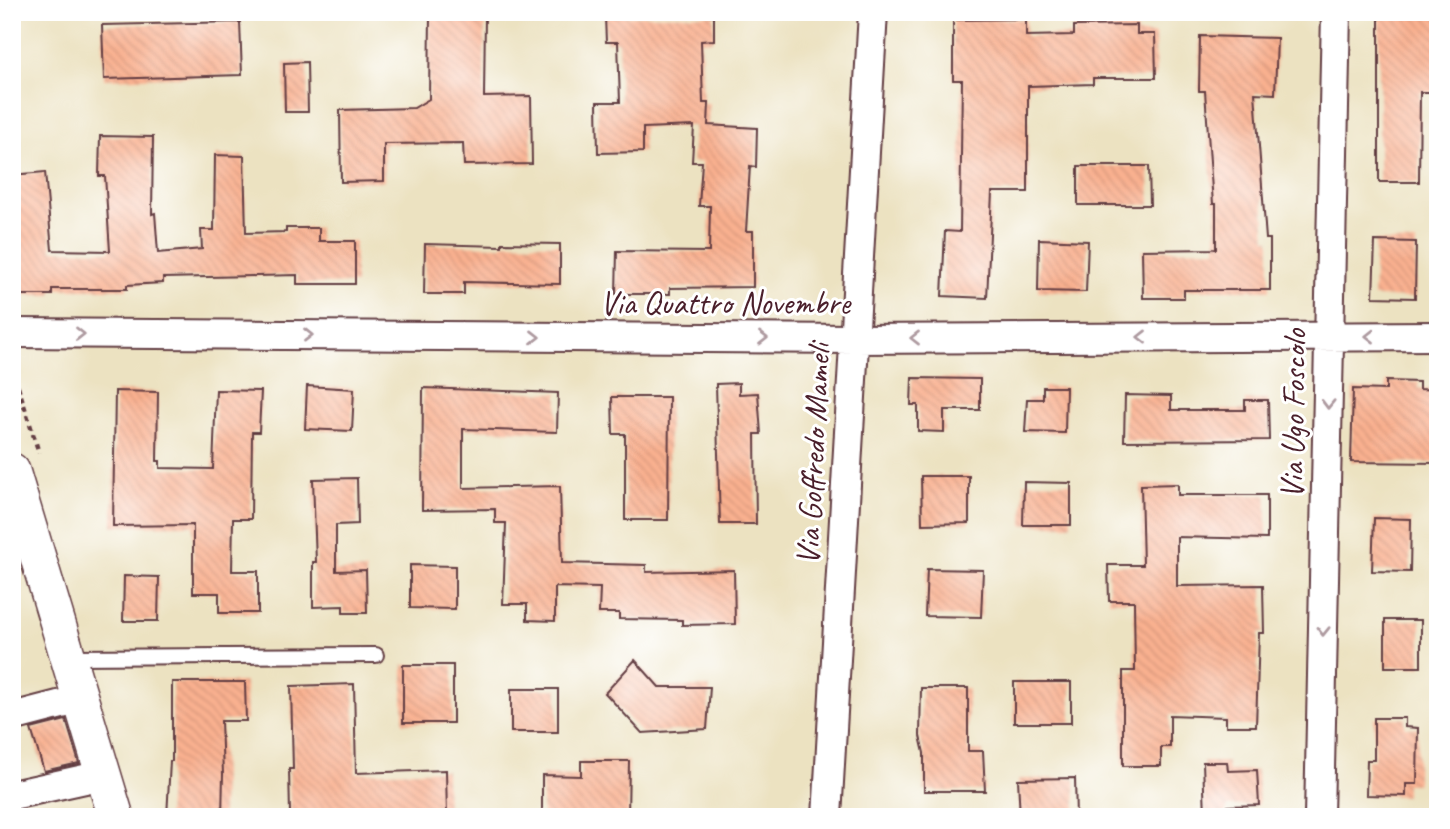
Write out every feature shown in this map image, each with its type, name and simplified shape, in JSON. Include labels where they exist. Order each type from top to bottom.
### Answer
[{"type":"street","name":"Via Goffredo Mameli","points":[[827,817],[873,12]]},
{"type":"street","name":"Via Ugo Foscolo","points":[[1319,817],[1336,12]]},
{"type":"street","name":"Via Quattro Novembre","points":[[12,333],[855,339],[1438,336]]},
{"type":"street","points":[[12,472],[116,817]]},
{"type":"street","points":[[12,717],[81,699]]},
{"type":"street","points":[[12,795],[103,775]]},
{"type":"lane","points":[[68,657],[376,655]]},
{"type":"building","points":[[1379,12],[1438,12],[1438,92],[1420,92],[1419,182],[1379,182]]},
{"type":"building","points":[[430,15],[485,16],[484,97],[531,96],[532,164],[464,165],[463,143],[384,144],[384,181],[341,182],[340,110],[414,108],[429,99]]},
{"type":"building","points":[[714,15],[714,40],[701,41],[703,103],[709,103],[708,125],[757,128],[756,167],[750,166],[746,231],[753,231],[753,287],[670,288],[670,294],[616,294],[617,251],[709,252],[710,206],[699,206],[702,162],[692,162],[694,126],[643,128],[643,152],[598,153],[597,102],[620,102],[618,42],[606,42],[605,16]]},
{"type":"building","points":[[1026,19],[1026,36],[1074,35],[1074,26],[1137,25],[1137,34],[1155,34],[1156,78],[1093,78],[1093,84],[1028,86],[1028,192],[992,192],[987,298],[942,296],[945,231],[960,232],[962,80],[953,80],[953,20]]},
{"type":"building","points":[[240,22],[242,75],[104,79],[102,25]]},
{"type":"building","points":[[1200,36],[1277,38],[1275,94],[1255,93],[1266,239],[1270,239],[1270,290],[1184,290],[1184,298],[1143,298],[1142,250],[1216,249],[1216,204],[1213,204],[1205,91],[1199,91]]},
{"type":"building","points":[[307,62],[308,112],[285,112],[284,63]]},
{"type":"building","points":[[100,136],[153,137],[152,214],[155,213],[158,253],[202,249],[201,230],[214,230],[215,155],[244,156],[246,233],[286,232],[286,228],[319,228],[319,241],[355,241],[355,284],[297,284],[297,275],[163,278],[163,283],[127,285],[127,289],[52,289],[52,295],[12,295],[12,175],[45,172],[52,250],[110,251],[105,176],[99,176]]},
{"type":"building","points":[[1078,166],[1149,166],[1150,205],[1078,205]]},
{"type":"building","points":[[1039,239],[1088,241],[1086,292],[1038,291]]},
{"type":"building","points":[[1375,241],[1416,242],[1415,298],[1373,297]]},
{"type":"building","points":[[502,243],[560,244],[560,284],[464,282],[464,294],[424,294],[425,244],[502,246]]},
{"type":"building","points":[[912,378],[980,379],[980,410],[944,410],[944,432],[918,431],[918,405],[911,405]]},
{"type":"building","points":[[1386,381],[1419,382],[1419,389],[1438,390],[1438,463],[1351,462],[1353,389],[1386,390]]},
{"type":"building","points":[[739,383],[739,394],[758,393],[761,434],[755,434],[756,524],[720,524],[716,384]]},
{"type":"building","points":[[307,386],[354,389],[352,431],[305,429]]},
{"type":"building","points":[[1043,387],[1066,387],[1065,433],[1025,432],[1027,399],[1043,399]]},
{"type":"building","points":[[423,388],[558,393],[557,432],[463,429],[463,488],[560,486],[562,563],[646,565],[646,572],[734,570],[735,624],[682,625],[682,620],[619,619],[619,613],[599,613],[600,588],[555,587],[555,621],[527,620],[527,604],[503,604],[506,523],[495,523],[495,509],[422,510]]},
{"type":"building","points":[[216,390],[261,391],[259,432],[252,432],[251,519],[233,519],[232,571],[258,571],[258,613],[219,613],[219,593],[193,593],[193,525],[113,526],[115,391],[158,392],[157,461],[160,461],[160,468],[213,469]]},
{"type":"building","points":[[1125,395],[1171,396],[1171,410],[1245,410],[1245,400],[1268,400],[1269,440],[1124,441]]},
{"type":"building","points":[[612,397],[669,397],[668,520],[625,520],[625,434],[613,434]]},
{"type":"building","points":[[921,476],[969,476],[969,523],[922,524]]},
{"type":"building","points":[[357,478],[358,524],[336,525],[336,571],[366,570],[367,613],[343,613],[343,606],[313,607],[313,562],[316,562],[313,479]]},
{"type":"building","points":[[1024,482],[1071,483],[1071,525],[1023,525]]},
{"type":"building","points":[[1178,484],[1178,495],[1267,495],[1267,539],[1177,537],[1177,586],[1263,585],[1264,633],[1259,633],[1256,726],[1226,726],[1226,717],[1170,715],[1170,747],[1161,747],[1161,766],[1123,766],[1123,671],[1135,671],[1134,601],[1109,601],[1108,565],[1143,565],[1141,485]]},
{"type":"building","points":[[1374,518],[1411,519],[1410,572],[1372,571]]},
{"type":"building","points":[[410,565],[455,566],[455,609],[410,608]]},
{"type":"building","points":[[927,569],[983,570],[981,617],[925,616]]},
{"type":"building","points":[[124,576],[159,577],[158,621],[123,621]]},
{"type":"building","points":[[1385,620],[1421,620],[1421,667],[1385,667]]},
{"type":"building","points":[[635,660],[659,687],[710,687],[707,729],[642,733],[605,693]]},
{"type":"building","points":[[403,665],[453,665],[453,723],[403,723]]},
{"type":"building","points":[[172,682],[245,682],[246,721],[221,721],[222,817],[167,817],[172,761]]},
{"type":"building","points":[[1014,682],[1071,682],[1071,723],[1014,723]]},
{"type":"building","points":[[354,684],[356,773],[446,770],[447,817],[393,817],[393,813],[290,814],[289,769],[293,769],[291,686]]},
{"type":"building","points":[[921,688],[968,688],[968,751],[983,751],[985,791],[924,791],[924,753],[920,736]]},
{"type":"building","points":[[511,689],[558,689],[558,732],[511,732]]},
{"type":"building","points":[[1374,718],[1405,718],[1405,727],[1418,728],[1417,784],[1406,784],[1406,796],[1366,795],[1367,760],[1374,760]]},
{"type":"building","points":[[66,720],[79,763],[44,771],[31,729]]},
{"type":"building","points":[[581,761],[629,761],[628,817],[542,817],[542,775],[581,776]]},
{"type":"building","points":[[1203,762],[1227,762],[1228,771],[1257,770],[1259,805],[1228,806],[1225,814],[1205,815]]},
{"type":"building","points":[[1075,778],[1076,817],[1020,817],[1018,779]]}]
